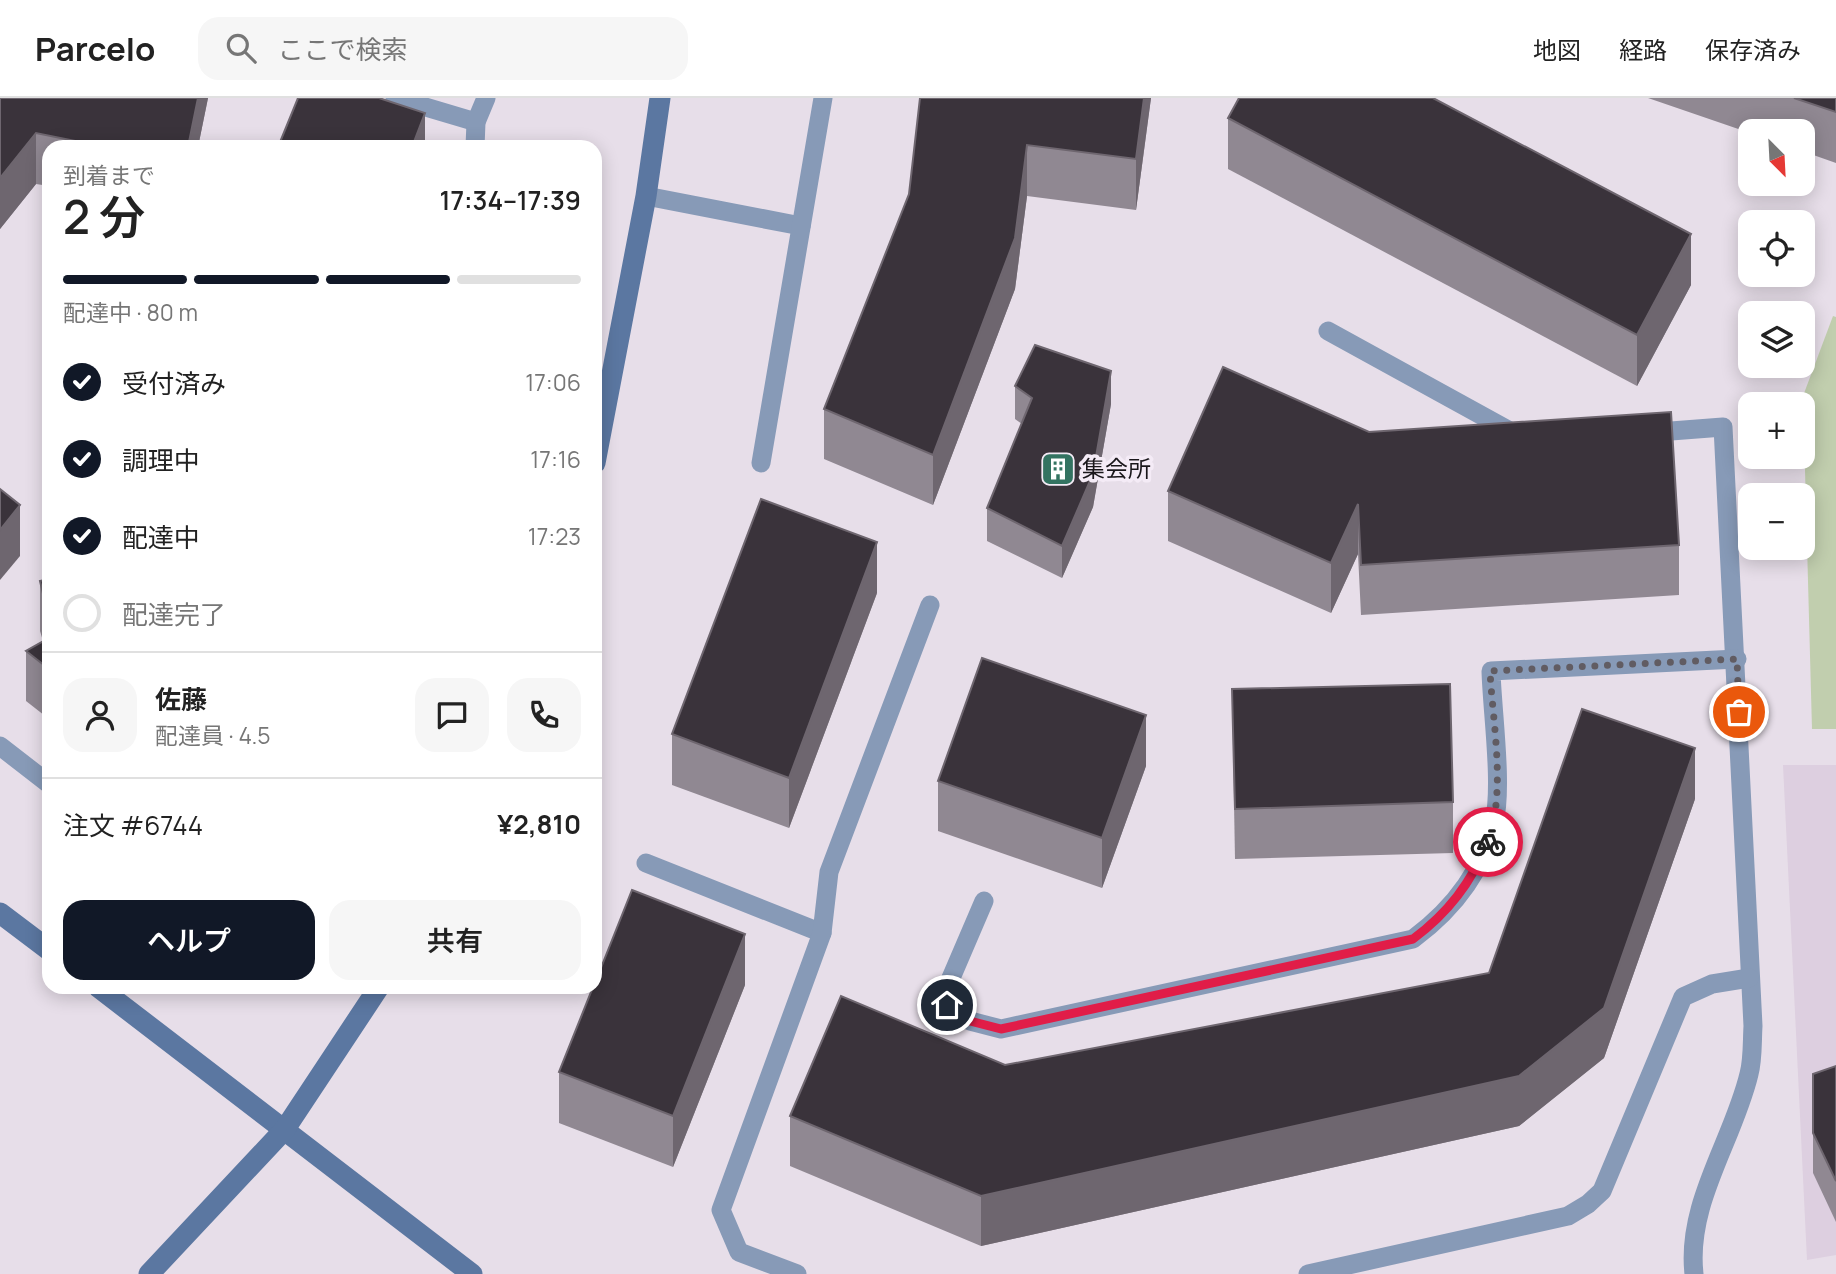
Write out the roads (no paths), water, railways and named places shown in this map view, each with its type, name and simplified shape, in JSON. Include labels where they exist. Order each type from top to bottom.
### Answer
[{"type":"street","points":[[602,426],[646,196],[660,98]]},
{"type":"street","points":[[0,913],[42,945]]},
{"type":"street","points":[[107,994],[472,1274]]},
{"type":"street","points":[[149,1274],[285,1129],[374,994]]},
{"type":"lane","points":[[396,98],[476,122]]},
{"type":"lane","points":[[475,140],[476,122],[486,98]]},
{"type":"lane","points":[[761,463],[823,98]]},
{"type":"lane","points":[[646,196],[801,226]]},
{"type":"lane","points":[[1328,331],[1529,441],[1543,440]]},
{"type":"lane","points":[[1626,434],[1723,427],[1737,659],[1753,1026],[1750,1073],[1695,1226],[1692,1253],[1694,1274]]},
{"type":"lane","points":[[797,1274],[738,1252],[721,1210],[822,933],[829,872],[930,605]]},
{"type":"lane","points":[[984,901],[945,992],[947,1005],[970,1021],[1001,1029],[1413,939],[1437,921],[1459,897],[1476,869],[1495,821],[1490,671],[1737,659]]},
{"type":"lane","points":[[0,746],[42,779]]},
{"type":"lane","points":[[646,863],[822,933]]},
{"type":"lane","points":[[1308,1274],[1568,1216],[1588,1204],[1602,1191],[1683,997],[1712,985],[1749,978]]},
{"type":"place","name":"集会所","points":[[1058,469]]}]
